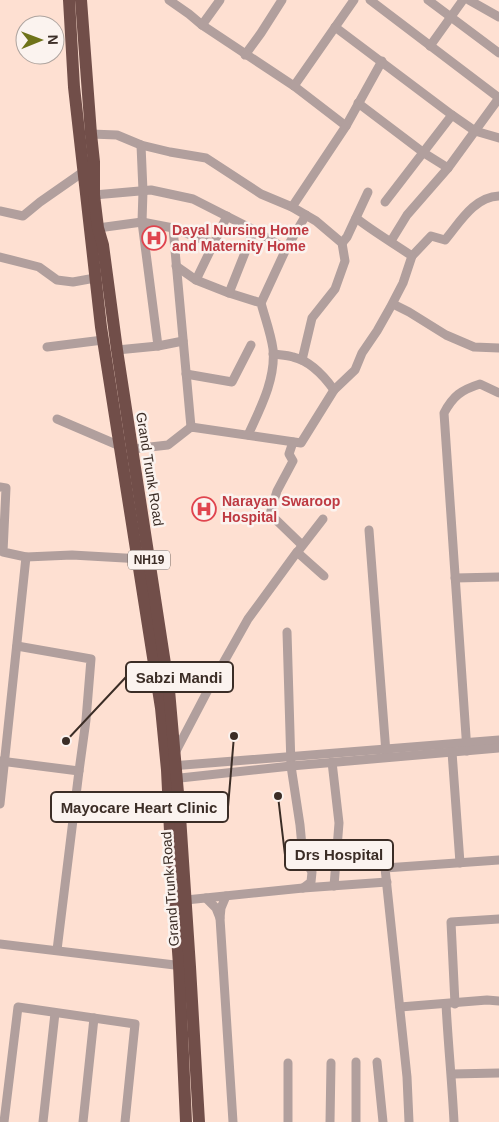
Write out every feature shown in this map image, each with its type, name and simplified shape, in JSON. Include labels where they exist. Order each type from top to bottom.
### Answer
[{"type":"highway","name":"Grand Trunk Road","points":[[69,0],[74,87],[103,340],[141,512],[144,559],[169,690],[172,768],[171,852],[185,966],[199,1122]]},
{"type":"highway","name":"Grand Trunk Road","points":[[81,0],[94,162],[94,195],[98,228],[103,245],[106,279],[117,350],[126,448]]},
{"type":"highway","name":"Grand Trunk Road","points":[[172,768],[186,900],[186,1122]]},
{"type":"street","points":[[169,0],[245,55],[294,86],[346,126]]},
{"type":"street","points":[[202,25],[220,0]]},
{"type":"street","points":[[245,55],[282,0]]},
{"type":"street","points":[[294,86],[354,0]]},
{"type":"street","points":[[370,0],[499,98],[495,110],[475,131],[448,168],[408,215],[391,241]]},
{"type":"street","points":[[428,0],[499,53]]},
{"type":"street","points":[[430,46],[463,0]]},
{"type":"street","points":[[469,0],[499,17]]},
{"type":"street","points":[[335,27],[475,131],[499,138]]},
{"type":"street","points":[[292,207],[346,126],[382,61]]},
{"type":"street","points":[[358,103],[424,153],[448,168]]},
{"type":"street","points":[[385,202],[452,115]]},
{"type":"street","points":[[91,134],[117,135],[141,145],[206,158],[261,194],[292,207],[316,221],[342,243],[345,261],[335,289],[312,318],[302,360]]},
{"type":"street","points":[[141,145],[142,222],[158,346]]},
{"type":"street","points":[[0,211],[23,216],[83,172]]},
{"type":"street","points":[[94,195],[151,190],[193,199],[254,230],[286,249]]},
{"type":"street","points":[[342,243],[347,238],[368,192]]},
{"type":"street","points":[[56,419],[126,448],[168,445],[191,427],[301,443],[334,390],[356,370],[362,353],[393,304],[412,256],[431,236],[445,240],[472,208],[490,196],[499,196]]},
{"type":"street","points":[[248,435],[264,399],[273,368],[273,349],[262,304],[286,249],[306,215]]},
{"type":"street","points":[[196,280],[227,216]]},
{"type":"street","points":[[356,218],[412,256]]},
{"type":"street","points":[[98,228],[142,222],[173,228],[214,244]]},
{"type":"street","points":[[173,228],[191,427]]},
{"type":"street","points":[[229,293],[254,230]]},
{"type":"street","points":[[0,257],[39,267],[57,280],[74,282],[95,278]]},
{"type":"street","points":[[176,266],[196,280],[262,304]]},
{"type":"street","points":[[393,304],[446,335],[474,347],[499,348]]},
{"type":"street","points":[[46,347],[103,340]]},
{"type":"street","points":[[117,350],[158,346],[183,340]]},
{"type":"street","points":[[186,374],[232,382],[251,345]]},
{"type":"street","points":[[273,354],[295,357],[309,364],[334,390]]},
{"type":"street","points":[[466,746],[444,414],[450,402],[465,389],[480,384],[499,393]]},
{"type":"street","points":[[293,442],[289,454],[293,461],[277,491],[270,514],[324,576]]},
{"type":"street","points":[[0,487],[6,488],[3,552],[26,557],[72,555],[144,559]]},
{"type":"street","points":[[172,768],[208,690],[248,619],[323,519]]},
{"type":"street","points":[[369,530],[386,753]]},
{"type":"street","points":[[0,804],[2,761],[26,557]]},
{"type":"street","points":[[454,578],[499,577]]},
{"type":"street","points":[[287,632],[291,766],[303,857],[312,872],[311,882],[303,888]]},
{"type":"street","points":[[17,646],[91,659],[86,720],[78,771],[57,950]]},
{"type":"street","points":[[172,768],[291,766],[332,762],[386,753],[466,746],[499,740]]},
{"type":"street","points":[[172,768],[290,755],[452,752],[466,746],[499,748]]},
{"type":"street","points":[[452,752],[460,863]]},
{"type":"street","points":[[2,761],[78,771]]},
{"type":"street","points":[[332,762],[339,822],[334,886]]},
{"type":"street","points":[[410,1122],[385,868],[499,860]]},
{"type":"street","points":[[186,900],[303,888],[387,882]]},
{"type":"street","points":[[226,896],[221,908],[220,918],[233,1122]]},
{"type":"street","points":[[206,898],[216,908],[220,918]]},
{"type":"street","points":[[454,1122],[449,1051],[451,922],[499,919]]},
{"type":"street","points":[[0,944],[185,966]]},
{"type":"street","points":[[400,1007],[487,1000],[499,1001]]},
{"type":"street","points":[[4,1122],[18,1007],[135,1024],[125,1122]]},
{"type":"street","points":[[43,1122],[55,1012]]},
{"type":"street","points":[[83,1122],[94,1018]]},
{"type":"street","points":[[330,1062],[330,1122]]},
{"type":"street","points":[[356,1062],[356,1122]]},
{"type":"street","points":[[377,1062],[383,1122]]},
{"type":"street","points":[[288,1063],[288,1122]]},
{"type":"street","points":[[452,1074],[499,1073]]},
{"type":"place","name":"Dayal Nursing Home and Maternity Home","points":[[154,238]]},
{"type":"place","name":"Narayan Swaroop Hospital","points":[[204,509]]},
{"type":"place","name":"Mayocare Heart Clinic","points":[[234,736]]},
{"type":"place","name":"Sabzi Mandi","points":[[66,741]]},
{"type":"place","name":"Drs Hospital","points":[[278,796]]}]
